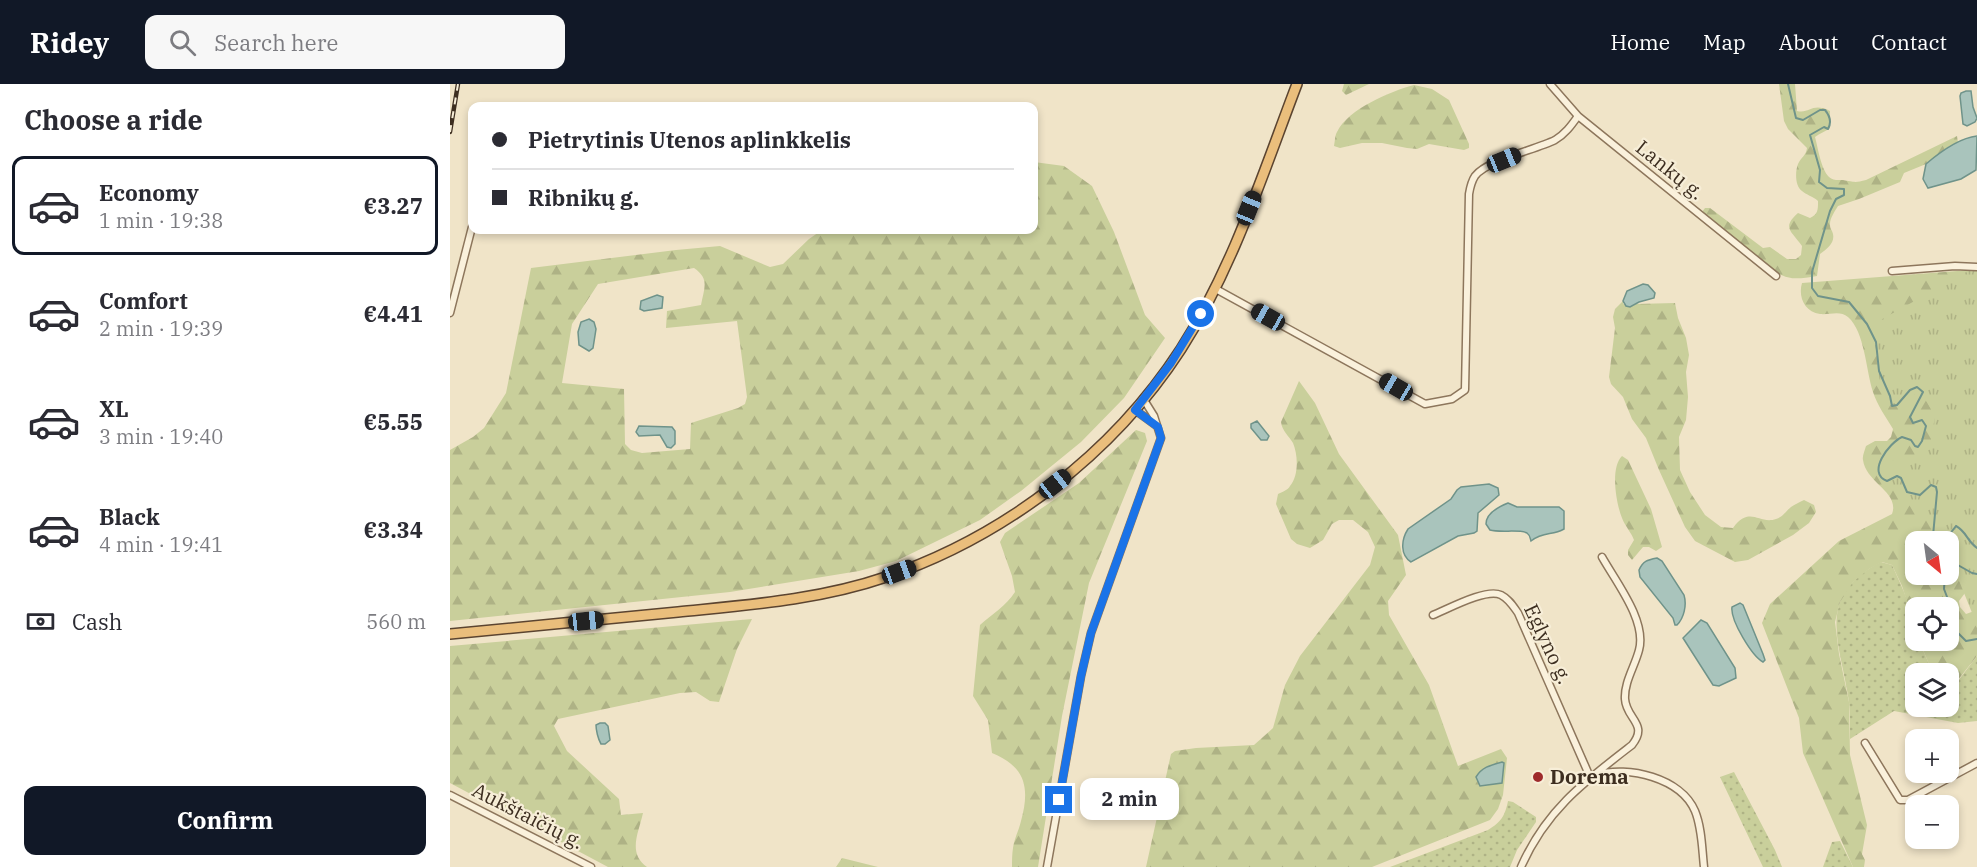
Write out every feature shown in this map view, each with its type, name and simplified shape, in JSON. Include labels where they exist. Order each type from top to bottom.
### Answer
[{"type":"highway","points":[[450,634],[764,603],[837,590],[886,577],[939,555],[1019,510],[1073,470],[1114,432],[1144,400],[1181,348],[1215,288],[1298,84]]},
{"type":"street","name":"Lankų g.","points":[[1550,84],[1578,116],[1776,276]]},
{"type":"street","points":[[1215,288],[1425,404],[1452,399],[1465,390],[1469,194],[1472,182],[1476,174],[1486,167],[1556,139],[1570,128],[1578,116]]},
{"type":"street","points":[[450,313],[470,234]]},
{"type":"street","points":[[1892,271],[1954,266],[1977,267]]},
{"type":"street","points":[[1047,867],[1091,633],[1161,438],[1149,406],[1144,400]]},
{"type":"street","points":[[1135,410],[1158,427]]},
{"type":"street","points":[[1521,867],[1529,848],[1549,818],[1590,777],[1632,745],[1639,733],[1625,697],[1626,686],[1641,642],[1641,633],[1628,602],[1602,557]]},
{"type":"street","name":"Eglyno g.","points":[[1432,615],[1486,593],[1499,594],[1509,601],[1518,613],[1590,777]]},
{"type":"street","points":[[1865,743],[1900,800],[1908,800],[1977,763]]},
{"type":"street","points":[[1590,777],[1608,772],[1626,771],[1663,781],[1682,793],[1695,812],[1701,837],[1704,867]]},
{"type":"street","name":"Aukštaičių g.","points":[[450,795],[591,867]]},
{"type":"green space","points":[[1344,84],[1369,84],[1346,95],[1342,91]]},
{"type":"green space","points":[[1779,84],[1795,84],[1797,111],[1819,108],[1830,111],[1830,128],[1815,137],[1824,169],[1834,180],[1859,182],[1866,180],[1957,136],[1958,143],[1948,147],[1926,164],[1904,173],[1900,182],[1838,206],[1830,222],[1833,240],[1820,254],[1817,276],[1794,278],[1778,274],[1702,212],[1705,208],[1710,208],[1763,248],[1770,247],[1787,259],[1796,259],[1801,255],[1802,246],[1790,230],[1790,222],[1798,213],[1810,218],[1815,215],[1818,201],[1798,186],[1797,167],[1807,148],[1788,129],[1784,121]]},
{"type":"green space","points":[[1414,85],[1432,89],[1449,100],[1469,148],[1464,150],[1429,144],[1417,149],[1382,143],[1362,143],[1340,148],[1334,146],[1337,132],[1350,116],[1382,96]]},
{"type":"green space","points":[[1038,163],[1064,166],[1092,186],[1114,232],[1145,315],[1165,338],[1124,398],[1081,442],[1021,491],[980,520],[896,561],[859,571],[730,592],[450,621],[450,450],[484,428],[506,393],[531,268],[720,246],[770,267],[783,264],[816,234],[1038,234]],"holes":[[[694,268],[702,276],[705,284],[701,305],[667,311],[666,328],[737,321],[747,397],[745,404],[691,423],[690,449],[642,453],[631,450],[625,444],[624,389],[562,383],[572,324],[598,284]]]},
{"type":"green space","points":[[1970,270],[1977,270],[1977,625],[1959,581],[1959,531],[1938,531],[1932,516],[1914,509],[1907,485],[1890,486],[1880,475],[1891,461],[1912,456],[1930,447],[1935,416],[1921,392],[1890,405],[1883,392],[1875,342],[1868,327]]},
{"type":"green space","points":[[1977,270],[1971,585],[1959,601],[1959,597],[1905,597],[1892,565],[1882,562],[1853,582],[1840,602],[1835,622],[1849,702],[1850,755],[1867,825],[1862,854],[1865,860],[1864,867],[1853,867],[1803,753],[1799,718],[1762,623],[1770,604],[1839,541],[1892,514],[1891,500],[1865,468],[1863,455],[1866,446],[1875,441],[1887,441],[1893,429],[1875,397],[1862,342],[1854,324],[1848,317],[1838,313],[1814,313],[1806,307],[1801,288],[1802,283]]},
{"type":"green space","points":[[1623,301],[1623,304],[1633,306],[1675,303],[1689,355],[1686,372],[1688,397],[1686,420],[1679,437],[1680,470],[1690,492],[1705,515],[1721,527],[1733,528],[1744,518],[1770,520],[1778,518],[1804,500],[1814,505],[1816,512],[1809,523],[1793,535],[1748,560],[1735,562],[1695,541],[1685,527],[1646,438],[1632,419],[1623,397],[1611,384],[1609,377],[1615,328],[1613,317],[1615,309]]},
{"type":"green space","points":[[1299,381],[1315,403],[1339,454],[1398,535],[1406,575],[1388,601],[1389,615],[1429,685],[1458,766],[1501,749],[1507,758],[1503,795],[1498,809],[1490,820],[1372,867],[1146,867],[1171,754],[1175,751],[1196,748],[1254,745],[1273,728],[1285,685],[1300,656],[1370,565],[1375,547],[1368,532],[1353,520],[1339,520],[1332,524],[1323,540],[1310,548],[1297,544],[1291,539],[1276,504],[1278,494],[1289,487],[1296,471],[1295,448],[1281,422]]},
{"type":"green space","points":[[1136,430],[1145,433],[1147,441],[1089,583],[1062,716],[1038,867],[1012,867],[1014,845],[1024,809],[1023,780],[1012,765],[992,753],[988,720],[973,696],[980,625],[1003,606],[1015,592],[1000,542],[1005,533],[1079,483]]},
{"type":"green space","points":[[1622,456],[1628,460],[1651,509],[1662,547],[1656,551],[1643,547],[1632,560],[1628,555],[1628,550],[1634,540],[1622,518],[1615,486],[1616,469]]},
{"type":"green space","points":[[1881,562],[1892,565],[1906,597],[1905,651],[1923,651],[1929,663],[1905,663],[1905,713],[1894,711],[1850,739],[1849,702],[1836,623],[1839,606],[1846,590],[1860,575]]},
{"type":"green space","points":[[1959,601],[1960,607],[1966,614],[1977,610],[1977,656],[1959,678],[1959,663],[1929,663],[1923,651],[1959,651]]},
{"type":"green space","points":[[752,619],[737,649],[719,702],[710,701],[696,692],[680,693],[558,719],[554,726],[567,751],[619,799],[621,815],[643,813],[636,849],[637,855],[647,867],[608,867],[450,783],[450,646]]},
{"type":"green space","points":[[1977,656],[1977,721],[1958,723],[1926,717],[1959,717],[1959,680]]},
{"type":"green space","points":[[1734,772],[1782,867],[1763,867],[1720,777]]},
{"type":"green space","points":[[1508,801],[1536,817],[1536,822],[1517,850],[1510,867],[1390,867],[1488,830],[1502,818]]},
{"type":"green space","points":[[1840,841],[1853,867],[1823,867],[1832,842]]},
{"type":"green space","points":[[842,858],[878,867],[836,867]]},
{"type":"water","points":[[1966,91],[1971,91],[1977,118],[1975,122],[1967,126],[1963,124],[1960,96]]},
{"type":"water","points":[[1977,136],[1976,170],[1961,179],[1928,188],[1923,179],[1926,164],[1944,150],[1970,137]]},
{"type":"water","points":[[1643,284],[1648,285],[1655,293],[1654,298],[1630,307],[1626,306],[1623,301],[1627,291]]},
{"type":"water","points":[[657,295],[663,297],[662,308],[644,311],[640,309],[641,301]]},
{"type":"water","points":[[589,319],[594,322],[596,329],[593,348],[589,351],[579,345],[578,332],[581,322]]},
{"type":"water","points":[[1257,421],[1269,436],[1267,440],[1261,440],[1251,428],[1251,424]]},
{"type":"water","points":[[639,426],[672,427],[675,431],[675,444],[671,448],[667,447],[660,435],[639,436],[636,432]]},
{"type":"water","points":[[1489,484],[1498,488],[1499,495],[1478,513],[1477,531],[1458,536],[1411,562],[1407,559],[1403,547],[1408,529],[1451,499],[1461,487]]},
{"type":"water","points":[[1508,503],[1517,507],[1559,507],[1564,511],[1564,529],[1531,541],[1529,535],[1524,532],[1490,530],[1486,524],[1490,514]]},
{"type":"water","points":[[1657,558],[1662,561],[1684,595],[1684,611],[1677,625],[1640,577],[1639,570],[1642,565],[1648,560]]},
{"type":"water","points":[[1740,603],[1743,605],[1763,654],[1765,660],[1763,662],[1748,645],[1734,620],[1732,607]]},
{"type":"water","points":[[1701,620],[1707,623],[1735,668],[1736,678],[1719,686],[1713,685],[1683,638]]},
{"type":"water","points":[[600,723],[608,726],[610,740],[605,744],[601,744],[597,734],[596,725]]},
{"type":"water","points":[[1504,763],[1502,783],[1480,786],[1476,777],[1478,774],[1487,767]]},
{"type":"waterway","points":[[1788,84],[1796,118],[1803,120],[1820,110],[1825,110],[1828,115],[1830,121],[1828,129],[1824,127],[1810,135],[1820,170],[1819,182],[1827,188],[1844,189],[1844,195],[1836,199],[1830,211],[1812,272],[1812,288],[1818,296],[1849,302],[1867,324],[1876,342],[1879,371],[1892,406],[1897,405],[1910,390],[1917,387],[1923,392],[1910,417],[1913,423],[1922,420],[1926,426],[1922,441],[1918,447],[1911,440],[1902,437],[1891,445],[1879,465],[1881,477],[1887,481],[1897,476],[1901,478],[1907,492],[1920,495],[1931,485],[1936,487],[1933,536],[1940,540],[1949,535],[1956,526],[1977,548]]},
{"type":"waterway","points":[[1959,566],[1977,574]]},
{"type":"waterway","points":[[1944,585],[1958,633],[1966,641],[1977,639]]},
{"type":"railway","points":[[450,132],[458,84]]},
{"type":"place","name":"Dorema","points":[[1538,777]]},
{"type":"route","points":[[1059,800],[1091,633],[1161,438],[1158,427],[1135,410],[1171,363],[1201,314]]}]
